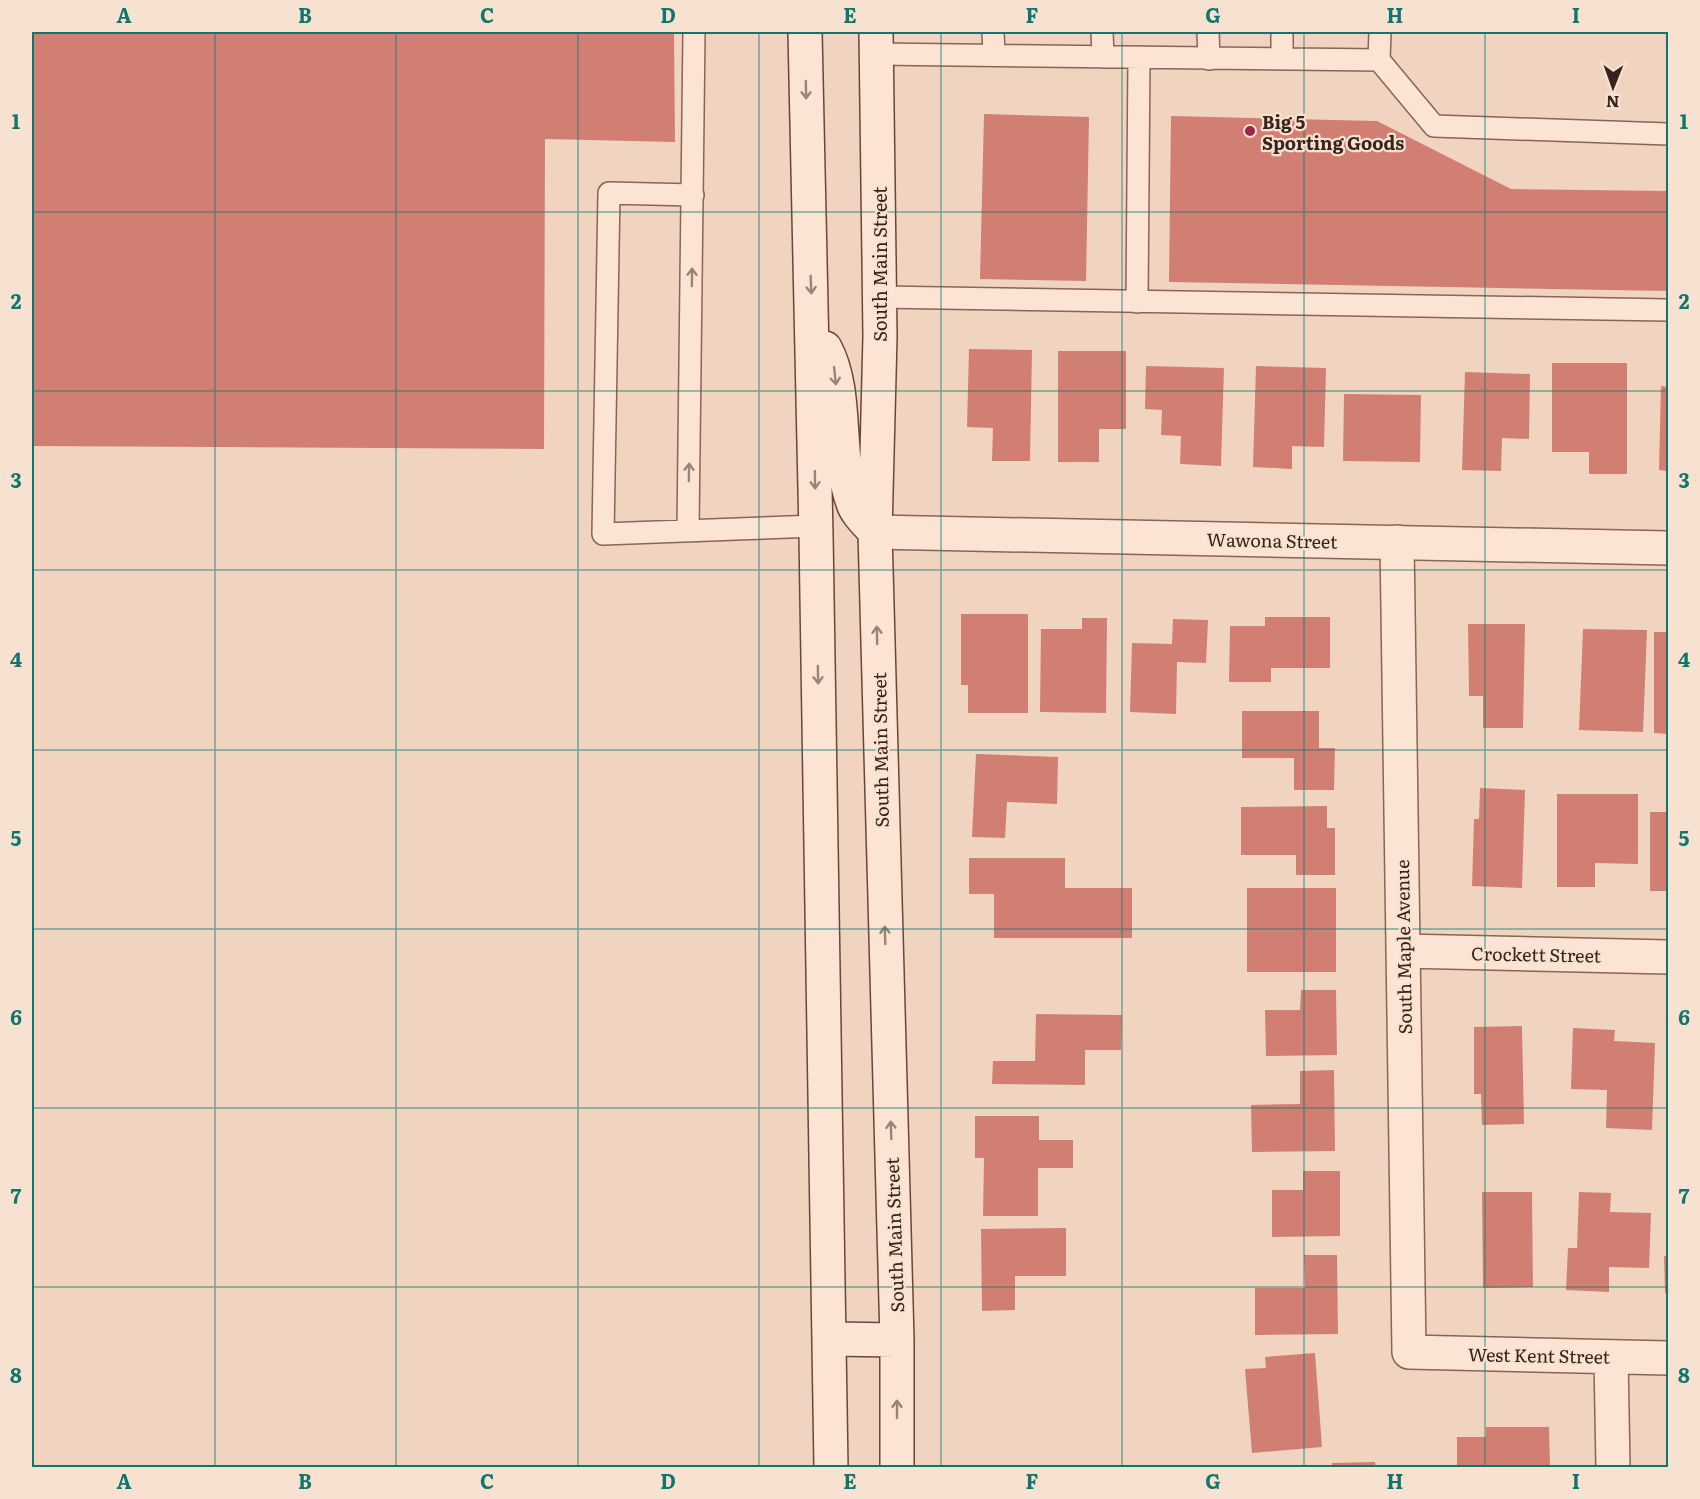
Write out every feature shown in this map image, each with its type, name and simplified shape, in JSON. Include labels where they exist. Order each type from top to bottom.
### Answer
[{"type":"main road","points":[[805,32],[831,1339],[831,1467]]},
{"type":"main road","name":"South Main Street","points":[[877,43],[880,297],[875,532],[897,1340],[897,1467]]},
{"type":"main road","points":[[812,323],[834,364],[843,460],[853,505],[875,532]]},
{"type":"main road","name":"Wawona Street","points":[[875,532],[1668,548]]},
{"type":"main road","name":"South Maple Avenue","points":[[1397,543],[1409,1352]]},
{"type":"main road","name":"Crockett Street","points":[[1403,951],[1668,957]]},
{"type":"main road","points":[[831,1339],[897,1340]]},
{"type":"main road","name":"West Kent Street","points":[[1409,1352],[1668,1358]]},
{"type":"main road","points":[[1611,1357],[1613,1467]]},
{"type":"lane","points":[[688,530],[694,32]]},
{"type":"lane","points":[[993,32],[994,56]]},
{"type":"lane","points":[[1102,32],[1103,57]]},
{"type":"lane","points":[[1208,32],[1209,59]]},
{"type":"lane","points":[[1282,32],[1282,59]]},
{"type":"lane","points":[[1380,32],[1380,60],[1434,126],[1668,134]]},
{"type":"lane","points":[[877,43],[994,56],[1380,60]]},
{"type":"lane","points":[[1137,302],[1139,57]]},
{"type":"lane","points":[[693,195],[609,193],[603,534],[816,526]]},
{"type":"lane","points":[[880,297],[1668,310]]},
{"type":"building","points":[[32,32],[674,32],[675,142],[545,139],[544,449],[32,446]]},
{"type":"building","points":[[984,114],[1089,117],[1086,281],[980,279]]},
{"type":"building","points":[[1171,116],[1377,121],[1511,189],[1668,191],[1668,291],[1169,282]]},
{"type":"building","points":[[969,349],[1032,350],[1030,461],[992,461],[993,428],[967,427]]},
{"type":"building","points":[[1058,351],[1126,351],[1126,429],[1099,429],[1099,462],[1058,462]]},
{"type":"building","points":[[1552,363],[1627,363],[1627,474],[1589,474],[1589,452],[1552,452]]},
{"type":"building","points":[[1146,366],[1224,368],[1221,466],[1180,464],[1181,436],[1161,435],[1162,410],[1145,409]]},
{"type":"building","points":[[1256,366],[1326,368],[1324,447],[1292,446],[1292,469],[1253,467]]},
{"type":"building","points":[[1465,372],[1530,374],[1529,439],[1502,438],[1501,471],[1462,470]]},
{"type":"building","points":[[1661,386],[1668,387],[1668,471],[1659,470]]},
{"type":"building","points":[[1344,394],[1421,395],[1420,462],[1343,461]]},
{"type":"building","points":[[961,614],[1028,614],[1028,713],[968,713],[968,685],[961,685]]},
{"type":"building","points":[[1265,617],[1330,617],[1330,668],[1271,668],[1271,682],[1229,682],[1230,626],[1265,626]]},
{"type":"building","points":[[1082,618],[1107,618],[1106,713],[1040,712],[1041,629],[1082,629]]},
{"type":"building","points":[[1173,619],[1208,620],[1206,663],[1177,662],[1176,714],[1130,712],[1132,643],[1172,644]]},
{"type":"building","points":[[1468,624],[1525,624],[1523,728],[1483,728],[1483,696],[1469,696]]},
{"type":"building","points":[[1583,629],[1647,630],[1643,732],[1579,730]]},
{"type":"building","points":[[1654,632],[1668,632],[1668,734],[1654,733]]},
{"type":"building","points":[[1242,711],[1319,711],[1319,748],[1335,748],[1334,790],[1294,790],[1294,758],[1242,758]]},
{"type":"building","points":[[976,754],[1058,757],[1057,804],[1007,802],[1005,838],[972,837]]},
{"type":"building","points":[[1480,788],[1525,790],[1522,888],[1472,886],[1474,819],[1479,819]]},
{"type":"building","points":[[1557,794],[1638,794],[1638,864],[1595,863],[1595,887],[1557,887]]},
{"type":"building","points":[[1327,806],[1327,828],[1335,828],[1335,875],[1296,875],[1296,855],[1241,855],[1241,807]]},
{"type":"building","points":[[1650,812],[1668,812],[1668,891],[1650,891]]},
{"type":"building","points":[[969,858],[1065,858],[1065,888],[1132,888],[1132,938],[994,938],[994,894],[969,894]]},
{"type":"building","points":[[1247,888],[1336,888],[1336,972],[1247,972]]},
{"type":"building","points":[[1301,990],[1336,990],[1337,1055],[1266,1056],[1265,1010],[1300,1010]]},
{"type":"building","points":[[1036,1014],[1122,1015],[1121,1050],[1085,1050],[1085,1085],[992,1084],[993,1061],[1035,1061]]},
{"type":"building","points":[[1522,1026],[1524,1124],[1482,1125],[1481,1094],[1474,1094],[1474,1027]]},
{"type":"building","points":[[1573,1028],[1615,1030],[1614,1041],[1655,1043],[1652,1130],[1606,1128],[1607,1090],[1571,1089]]},
{"type":"building","points":[[1334,1070],[1335,1151],[1252,1152],[1251,1105],[1300,1104],[1300,1071]]},
{"type":"building","points":[[975,1116],[1039,1116],[1039,1140],[1073,1140],[1073,1168],[1038,1168],[1038,1216],[983,1216],[984,1158],[975,1158]]},
{"type":"building","points":[[1303,1171],[1340,1171],[1340,1236],[1272,1237],[1272,1190],[1303,1190]]},
{"type":"building","points":[[1482,1192],[1532,1192],[1533,1287],[1483,1288]]},
{"type":"building","points":[[1579,1192],[1611,1193],[1610,1212],[1651,1213],[1649,1268],[1609,1267],[1609,1292],[1566,1290],[1568,1248],[1577,1248]]},
{"type":"building","points":[[1066,1228],[1066,1276],[1015,1276],[1015,1310],[982,1311],[981,1229]]},
{"type":"building","points":[[1304,1255],[1337,1255],[1338,1334],[1255,1335],[1255,1288],[1305,1288]]},
{"type":"building","points":[[1664,1256],[1668,1256],[1668,1293],[1665,1293]]},
{"type":"building","points":[[1315,1353],[1322,1447],[1252,1453],[1245,1369],[1266,1368],[1265,1357]]},
{"type":"building","points":[[1486,1427],[1549,1427],[1550,1468],[1457,1468],[1457,1437],[1486,1437]]},
{"type":"building","points":[[1375,1462],[1376,1468],[1332,1468],[1332,1463]]},
{"type":"place","name":"Big 5 Sporting Goods","points":[[1250,131]]}]
